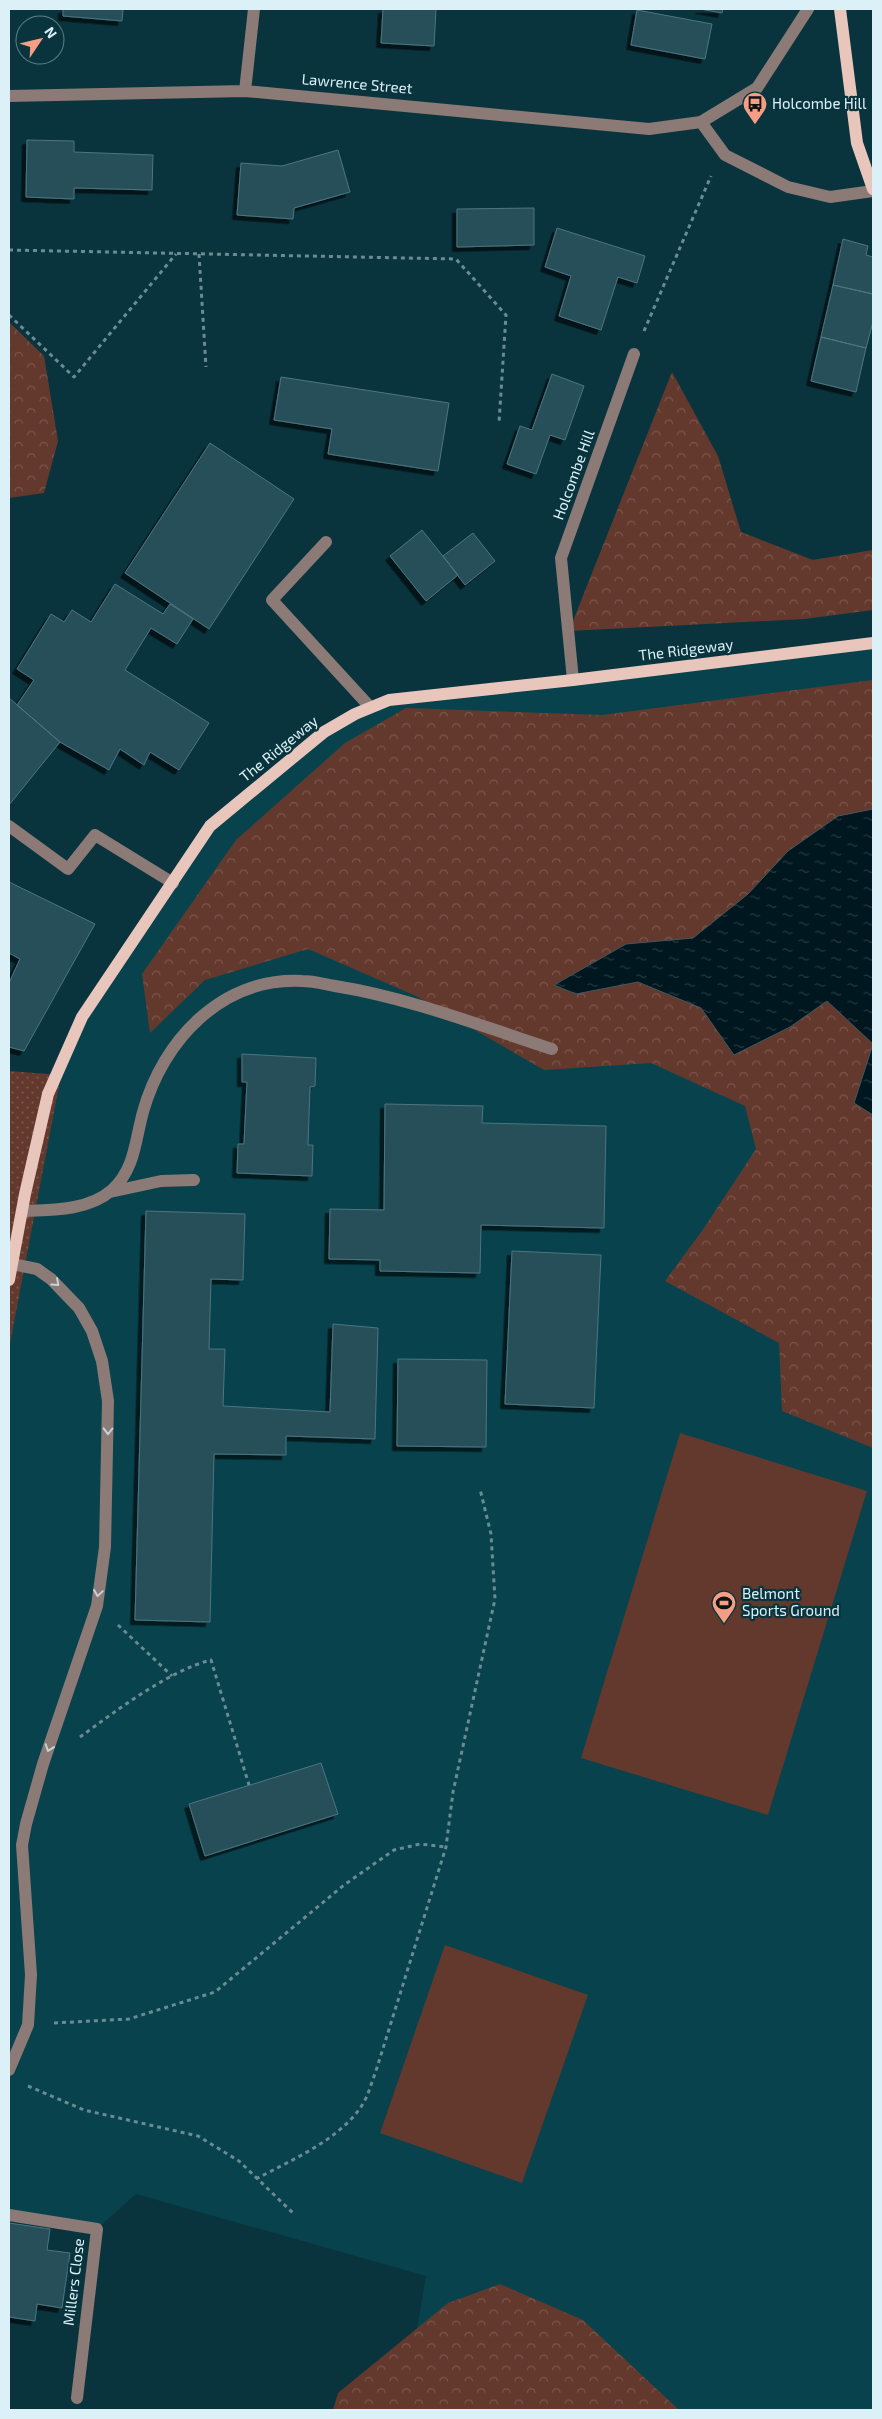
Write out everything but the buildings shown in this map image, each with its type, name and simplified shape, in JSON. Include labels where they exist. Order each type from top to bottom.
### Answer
[{"type":"main road","points":[[840,9],[857,143],[873,190]]},
{"type":"main road","name":"The Ridgeway","points":[[9,1280],[48,1094],[82,1017],[210,826],[324,732],[389,700],[573,680],[873,643]]},
{"type":"street","points":[[245,91],[254,9]]},
{"type":"street","name":"Lawrence Street","points":[[9,96],[245,91],[650,129],[701,122],[757,88],[808,9]]},
{"type":"street","points":[[701,122],[725,155],[788,187],[830,196],[873,190]]},
{"type":"street","name":"Holcombe Hill","points":[[573,680],[562,558],[634,354]]},
{"type":"street","points":[[326,542],[272,600],[370,708]]},
{"type":"street","points":[[9,826],[68,869],[96,835],[173,883]]},
{"type":"street","points":[[22,1211],[73,1207],[94,1202],[110,1192],[121,1180],[132,1161],[143,1111],[162,1064],[176,1042],[198,1018],[223,1000],[244,991],[269,984],[301,981],[355,989],[399,999],[552,1049]]},
{"type":"street","points":[[110,1192],[161,1181],[194,1180]]},
{"type":"street","points":[[9,2070],[28,2025],[31,1975],[22,1845],[43,1764],[97,1606],[105,1547],[108,1401],[102,1361],[92,1331],[79,1308],[63,1290],[37,1269],[12,1264]]},
{"type":"street","name":"Millers Close","points":[[9,2215],[97,2229],[77,2398]]},
{"type":"path","points":[[634,354],[706,184],[725,155]]},
{"type":"path","points":[[9,250],[456,259],[506,315],[499,423]]},
{"type":"path","points":[[9,315],[74,377],[177,254]]},
{"type":"path","points":[[199,254],[206,367]]},
{"type":"path","points":[[256,2179],[304,2154],[346,2125],[367,2097],[446,1847],[453,1792],[495,1599],[491,1534],[480,1489]]},
{"type":"path","points":[[97,1606],[172,1676]]},
{"type":"path","points":[[43,1764],[101,1721],[172,1676],[192,1665],[211,1660],[249,1785]]},
{"type":"path","points":[[28,2025],[128,2019],[215,1992],[344,1885],[394,1850],[420,1844],[446,1847]]},
{"type":"path","points":[[26,2086],[84,2110],[198,2136],[239,2161],[295,2214]]},
{"type":"shaded area","points":[[873,643],[873,2410],[403,2410],[426,2276],[136,2194],[97,2229],[9,2215],[9,1280],[66,1050],[210,826],[324,732],[389,700]]},
{"type":"green space","points":[[9,322],[44,356],[58,441],[44,493],[9,498]]},
{"type":"green space","points":[[672,372],[718,456],[741,532],[813,560],[873,550],[873,610],[804,619],[569,631]]},
{"type":"green space","points":[[873,680],[873,1448],[782,1411],[779,1343],[665,1281],[704,1228],[756,1149],[745,1106],[651,1063],[544,1070],[416,996],[308,949],[205,980],[150,1033],[142,974],[236,840],[345,743],[406,708],[602,715]]},
{"type":"green space","points":[[9,1071],[61,1075],[9,1349]]},
{"type":"green space","name":"Belmont Sports Ground","points":[[680,1433],[867,1491],[768,1815],[581,1758]]},
{"type":"green space","points":[[445,1945],[588,1995],[522,2183],[380,2133]]},
{"type":"green space","points":[[500,2284],[583,2320],[679,2410],[333,2410],[338,2393],[448,2303]]},
{"type":"water","points":[[873,809],[873,1044],[827,1001],[790,1027],[734,1055],[701,1008],[638,982],[576,994],[554,985],[626,944],[693,938],[748,894],[788,851],[838,816]]},
{"type":"water","points":[[873,1044],[873,1115],[854,1103]]},
{"type":"place","name":"Holcombe Hill","points":[[755,125]]},
{"type":"place","name":"Belmont Sports Ground","points":[[724,1624]]}]
